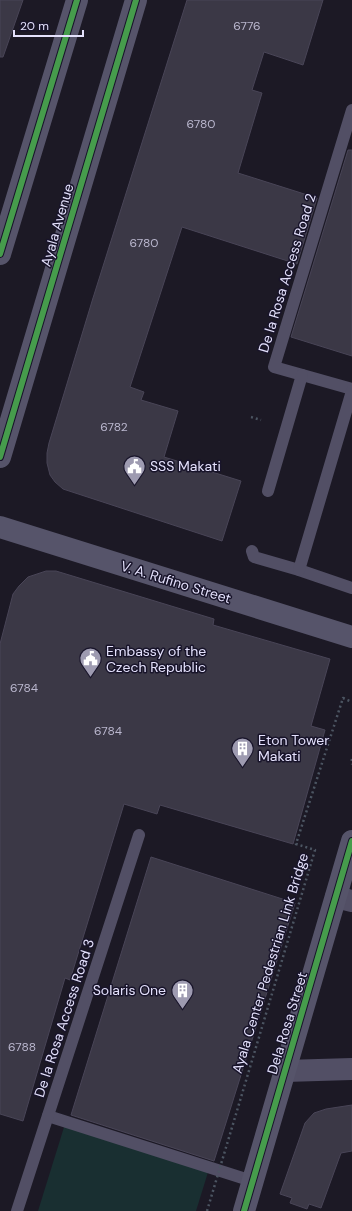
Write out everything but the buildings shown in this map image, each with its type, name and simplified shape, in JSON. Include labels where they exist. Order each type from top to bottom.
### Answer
[{"type":"street","points":[[0,254],[77,0]]},
{"type":"street","name":"Ayala Avenue","points":[[0,457],[136,0]]},
{"type":"street","name":"V. A. Rufino Street","points":[[0,527],[352,637]]},
{"type":"street","name":"Dela Rosa Street","points":[[244,1211],[285,1071],[344,899],[352,841]]},
{"type":"street","points":[[285,1071],[352,1069]]},
{"type":"lane","name":"De la Rosa Access Road 2","points":[[352,110],[274,367],[352,390]]},
{"type":"lane","points":[[268,491],[302,375]]},
{"type":"lane","points":[[299,570],[352,390]]},
{"type":"lane","points":[[252,551],[254,557],[352,588]]},
{"type":"lane","name":"De la Rosa Access Road 3","points":[[17,1211],[139,835]]},
{"type":"lane","points":[[48,1116],[252,1181]]},
{"type":"path","points":[[251,417],[260,420]]},
{"type":"path","points":[[352,759],[352,764]]},
{"type":"green space","points":[[65,1124],[209,1169],[196,1211],[38,1211]]},
{"type":"cycle path","points":[[0,254],[77,0]]},
{"type":"cycle path","points":[[0,457],[136,0]]},
{"type":"cycle path","points":[[244,1211],[352,841]]},
{"type":"place","name":"SSS Makati","points":[[135,486]]},
{"type":"place","name":"Embassy of the Czech Republic","points":[[91,678]]},
{"type":"place","name":"Eton Tower Makati","points":[[243,768]]},
{"type":"place","name":"Solaris One","points":[[182,1010]]}]
